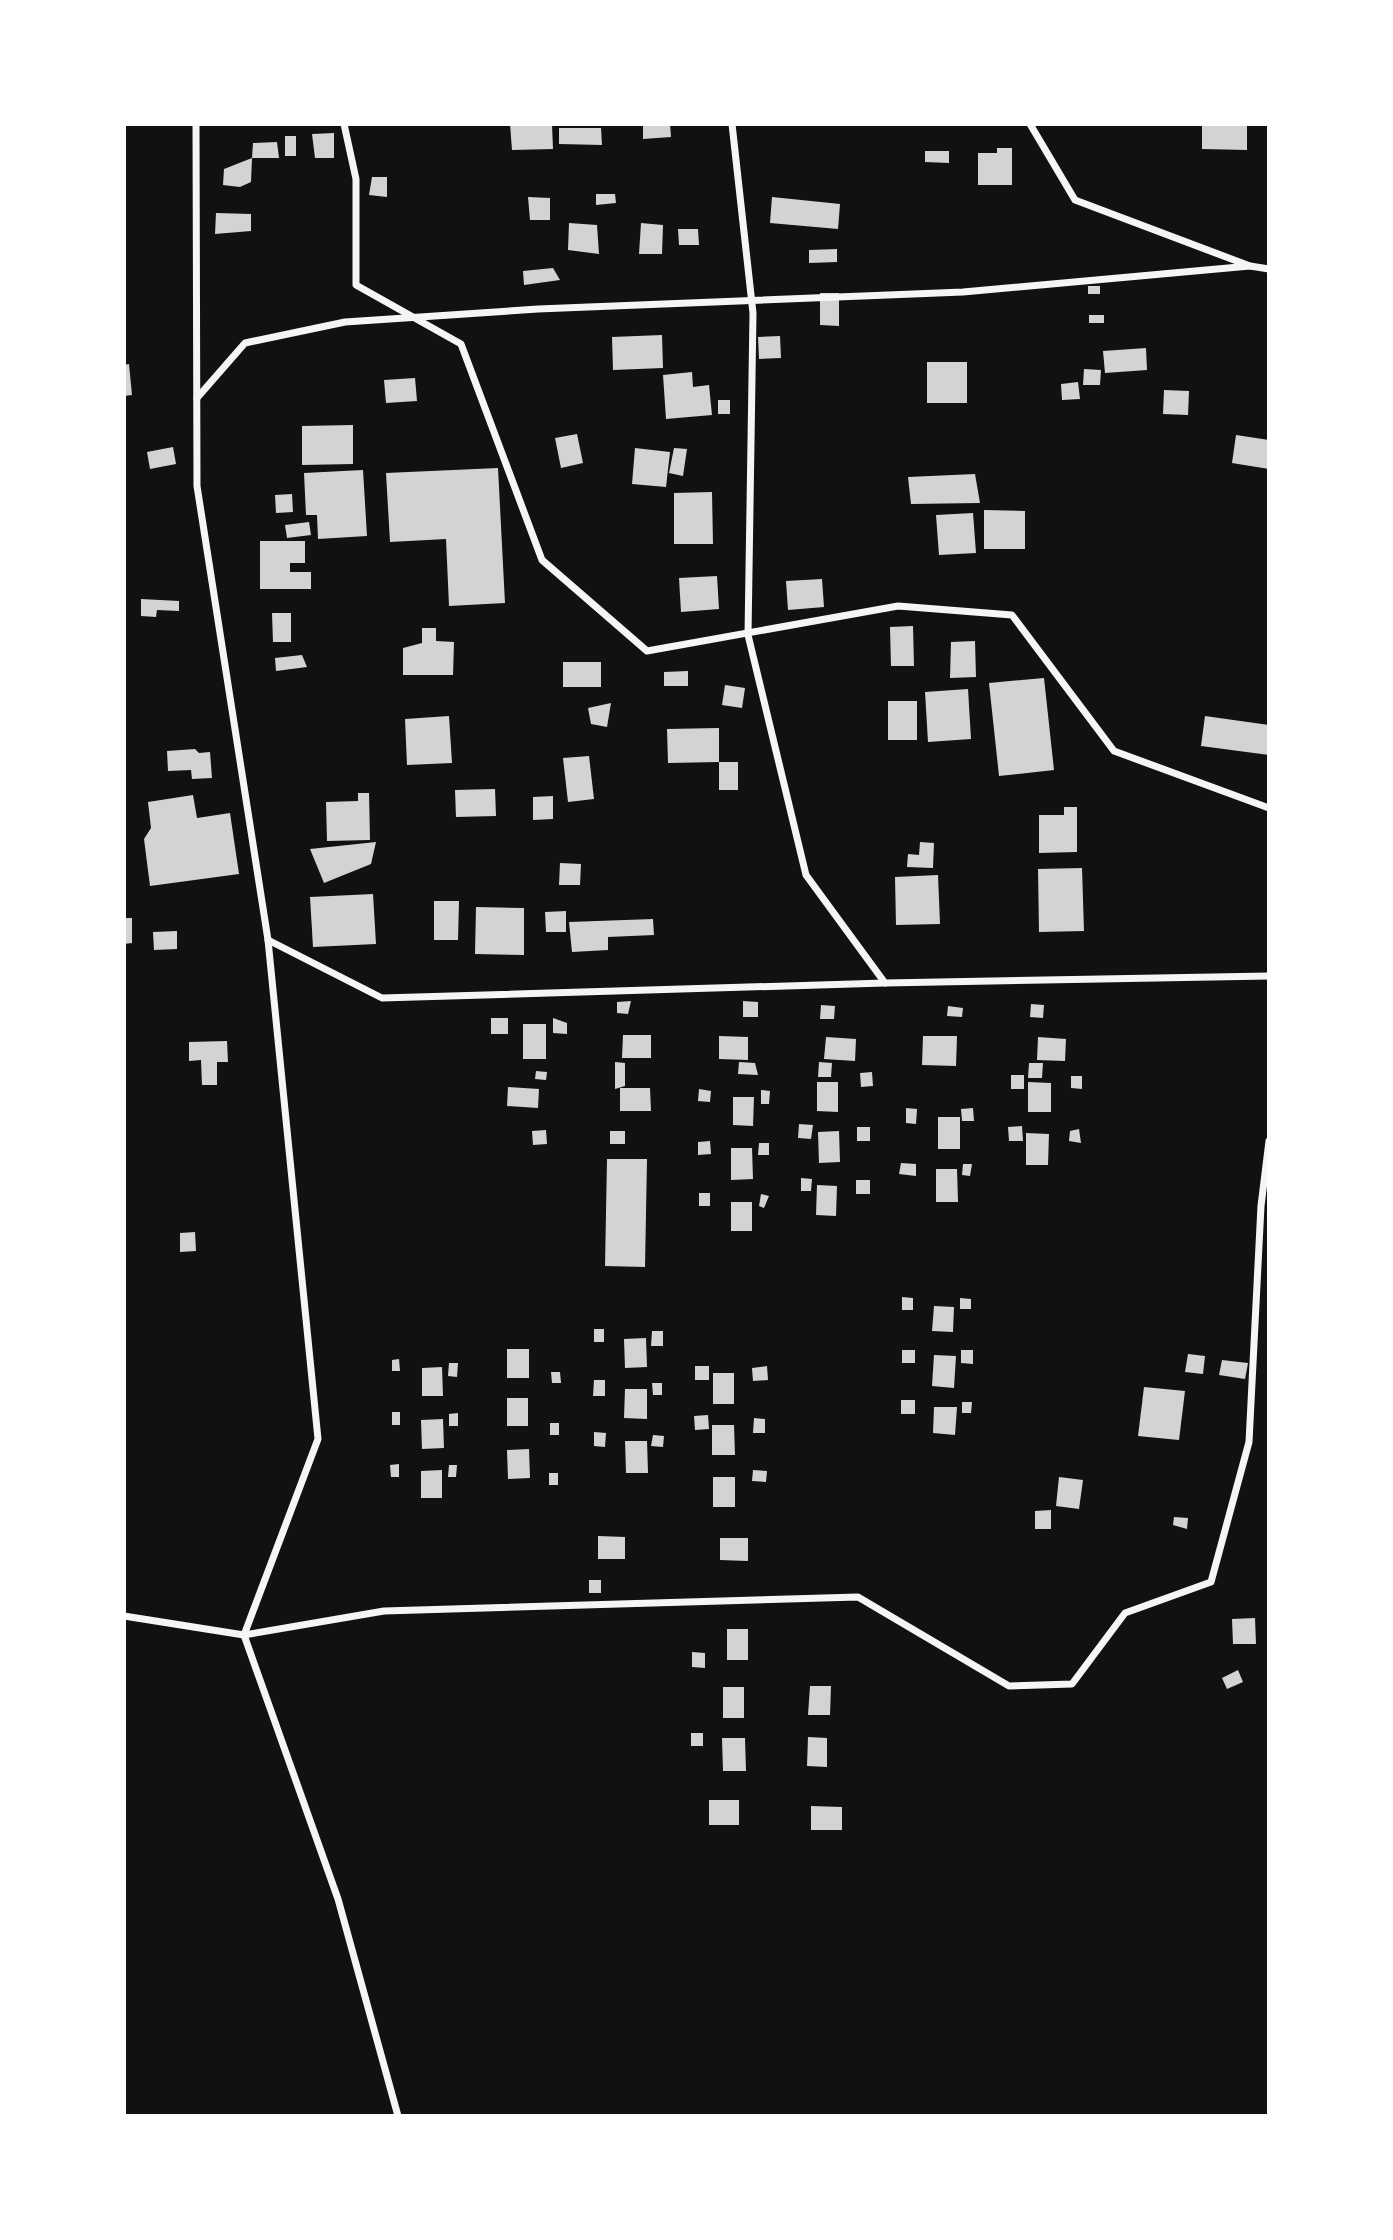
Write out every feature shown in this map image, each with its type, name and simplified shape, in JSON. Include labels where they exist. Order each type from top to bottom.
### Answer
[{"type":"street","points":[[196,124],[197,485],[268,940],[318,1439],[244,1635],[338,1899],[398,2116]]},
{"type":"street","points":[[344,124],[356,179],[356,285],[461,344],[541,560],[647,651],[898,606],[1012,615],[1114,751],[1269,807]]},
{"type":"street","points":[[732,124],[752,300],[748,635],[806,875],[885,983]]},
{"type":"street","points":[[1030,124],[1075,200],[1250,266],[1269,269]]},
{"type":"street","points":[[197,398],[245,343],[345,321],[963,292],[1250,266]]},
{"type":"street","points":[[268,940],[382,998],[885,983],[1269,976]]},
{"type":"street","points":[[124,1616],[244,1635],[384,1611],[858,1597],[1009,1686],[1072,1684],[1125,1613],[1211,1582],[1249,1442],[1261,1206],[1269,1141]]},
{"type":"building","points":[[510,124],[552,124],[553,149],[512,150]]},
{"type":"building","points":[[643,124],[670,124],[671,137],[643,139]]},
{"type":"building","points":[[1202,124],[1247,124],[1247,150],[1202,149]]},
{"type":"building","points":[[559,128],[601,128],[602,145],[559,144]]},
{"type":"building","points":[[334,133],[334,158],[315,158],[312,134]]},
{"type":"building","points":[[285,136],[296,136],[296,156],[285,156]]},
{"type":"building","points":[[277,142],[279,158],[252,158],[253,143]]},
{"type":"building","points":[[997,148],[1012,148],[1012,185],[978,185],[978,153],[997,153]]},
{"type":"building","points":[[925,151],[949,151],[949,163],[925,162]]},
{"type":"building","points":[[252,158],[251,182],[240,187],[223,185],[224,169]]},
{"type":"building","points":[[372,177],[387,177],[387,197],[369,195]]},
{"type":"building","points":[[596,194],[615,194],[616,203],[596,205]]},
{"type":"building","points":[[528,197],[550,198],[550,220],[530,220]]},
{"type":"building","points":[[772,197],[840,204],[838,229],[770,223]]},
{"type":"building","points":[[216,213],[251,214],[251,231],[215,234]]},
{"type":"building","points":[[569,223],[597,225],[599,254],[568,250]]},
{"type":"building","points":[[641,223],[663,225],[662,254],[639,254]]},
{"type":"building","points":[[678,229],[698,229],[699,245],[679,245]]},
{"type":"building","points":[[837,249],[837,262],[809,263],[809,250]]},
{"type":"building","points":[[553,268],[560,280],[524,285],[523,271]]},
{"type":"building","points":[[1088,286],[1100,286],[1100,294],[1088,294]]},
{"type":"building","points":[[820,293],[839,293],[839,326],[820,325]]},
{"type":"building","points":[[1089,315],[1104,315],[1104,323],[1089,323]]},
{"type":"building","points":[[662,335],[663,368],[613,370],[612,337]]},
{"type":"building","points":[[780,336],[781,358],[759,359],[758,337]]},
{"type":"building","points":[[1146,348],[1147,370],[1105,373],[1103,351]]},
{"type":"building","points":[[927,362],[967,362],[967,403],[927,403]]},
{"type":"building","points":[[129,364],[132,395],[124,396],[124,365]]},
{"type":"building","points":[[1084,369],[1101,370],[1100,385],[1083,385]]},
{"type":"building","points":[[692,372],[693,387],[709,385],[712,415],[666,419],[663,375]]},
{"type":"building","points":[[415,378],[417,401],[386,403],[384,380]]},
{"type":"building","points":[[1078,382],[1080,399],[1062,400],[1061,384]]},
{"type":"building","points":[[1164,390],[1189,391],[1188,415],[1163,414]]},
{"type":"building","points":[[718,400],[730,400],[730,414],[718,414]]},
{"type":"building","points":[[353,425],[353,464],[302,465],[302,426]]},
{"type":"building","points":[[577,434],[583,463],[561,468],[555,438]]},
{"type":"building","points":[[1236,435],[1269,440],[1269,469],[1232,463]]},
{"type":"building","points":[[173,447],[176,464],[150,469],[147,452]]},
{"type":"building","points":[[635,448],[670,452],[666,487],[632,484]]},
{"type":"building","points":[[674,448],[687,449],[683,476],[669,473]]},
{"type":"building","points":[[498,468],[505,603],[449,606],[446,539],[390,542],[386,473]]},
{"type":"building","points":[[363,470],[367,536],[318,539],[317,515],[306,515],[304,473]]},
{"type":"building","points":[[975,474],[980,503],[911,504],[908,477]]},
{"type":"building","points":[[712,492],[713,544],[674,544],[674,493]]},
{"type":"building","points":[[292,494],[293,512],[276,513],[275,495]]},
{"type":"building","points":[[984,510],[1025,511],[1025,549],[984,549]]},
{"type":"building","points":[[973,513],[976,553],[939,555],[936,515]]},
{"type":"building","points":[[309,522],[311,535],[287,538],[285,525]]},
{"type":"building","points":[[260,541],[305,541],[305,563],[290,563],[290,572],[311,572],[311,589],[260,589]]},
{"type":"building","points":[[717,576],[719,609],[681,612],[679,578]]},
{"type":"building","points":[[822,579],[824,607],[788,610],[786,581]]},
{"type":"building","points":[[141,599],[179,601],[179,611],[157,610],[156,617],[141,616]]},
{"type":"building","points":[[272,613],[291,613],[291,642],[273,642]]},
{"type":"building","points":[[913,626],[914,666],[891,666],[890,627]]},
{"type":"building","points":[[422,628],[436,628],[436,641],[454,642],[453,675],[403,675],[403,648],[422,643]]},
{"type":"building","points":[[975,641],[976,677],[950,678],[951,642]]},
{"type":"building","points":[[302,655],[307,667],[276,671],[275,658]]},
{"type":"building","points":[[563,662],[601,662],[601,687],[563,687]]},
{"type":"building","points":[[688,671],[688,686],[664,686],[664,672]]},
{"type":"building","points":[[1044,678],[1054,770],[999,776],[989,683]]},
{"type":"building","points":[[725,685],[745,688],[742,708],[722,705]]},
{"type":"building","points":[[968,689],[971,739],[928,742],[925,692]]},
{"type":"building","points":[[888,701],[917,701],[917,740],[888,740]]},
{"type":"building","points":[[611,703],[607,727],[591,724],[588,708]]},
{"type":"building","points":[[449,716],[452,763],[407,765],[405,719]]},
{"type":"building","points":[[1205,716],[1269,725],[1269,755],[1201,746]]},
{"type":"building","points":[[719,728],[719,762],[668,763],[667,729]]},
{"type":"building","points":[[195,749],[199,753],[210,752],[212,778],[192,779],[191,770],[168,771],[167,751]]},
{"type":"building","points":[[589,756],[594,799],[568,802],[563,758]]},
{"type":"building","points":[[719,762],[738,762],[738,790],[719,790]]},
{"type":"building","points":[[495,789],[496,816],[456,817],[455,790]]},
{"type":"building","points":[[358,793],[369,793],[370,840],[327,841],[326,802],[358,801]]},
{"type":"building","points":[[193,795],[197,818],[230,813],[239,874],[150,886],[144,839],[151,828],[148,802]]},
{"type":"building","points":[[553,796],[553,819],[533,820],[533,797]]},
{"type":"building","points":[[1064,807],[1077,807],[1077,852],[1039,853],[1039,815],[1064,815]]},
{"type":"building","points":[[376,842],[371,864],[324,883],[310,849]]},
{"type":"building","points":[[920,842],[934,843],[933,868],[907,867],[908,854],[919,855]]},
{"type":"building","points":[[560,863],[581,864],[580,885],[559,885]]},
{"type":"building","points":[[1082,868],[1084,931],[1039,932],[1038,869]]},
{"type":"building","points":[[938,875],[940,924],[896,925],[895,877]]},
{"type":"building","points":[[373,894],[376,944],[313,947],[310,897]]},
{"type":"building","points":[[434,901],[459,901],[458,940],[434,940]]},
{"type":"building","points":[[476,907],[524,908],[524,955],[475,954]]},
{"type":"building","points":[[566,911],[566,932],[546,932],[545,912]]},
{"type":"building","points":[[124,918],[132,918],[132,943],[124,944]]},
{"type":"building","points":[[653,919],[654,935],[608,937],[608,950],[572,952],[569,922]]},
{"type":"building","points":[[177,931],[177,949],[154,950],[153,932]]},
{"type":"building","points":[[631,1001],[628,1014],[617,1013],[617,1002]]},
{"type":"building","points":[[743,1001],[758,1002],[758,1017],[743,1017]]},
{"type":"building","points":[[1031,1004],[1044,1005],[1043,1018],[1030,1017]]},
{"type":"building","points":[[821,1005],[835,1006],[834,1019],[820,1019]]},
{"type":"building","points":[[948,1006],[963,1008],[962,1017],[947,1016]]},
{"type":"building","points":[[491,1018],[508,1018],[508,1034],[491,1034]]},
{"type":"building","points":[[553,1018],[567,1023],[567,1034],[553,1033]]},
{"type":"building","points":[[523,1024],[546,1024],[546,1059],[523,1059]]},
{"type":"building","points":[[623,1035],[651,1035],[651,1058],[622,1058]]},
{"type":"building","points":[[719,1036],[748,1037],[748,1060],[719,1059]]},
{"type":"building","points":[[923,1036],[957,1036],[956,1066],[922,1065]]},
{"type":"building","points":[[826,1037],[856,1039],[855,1061],[824,1059]]},
{"type":"building","points":[[1038,1037],[1066,1039],[1065,1061],[1037,1060]]},
{"type":"building","points":[[227,1041],[228,1062],[217,1062],[217,1085],[202,1085],[201,1060],[189,1061],[189,1042]]},
{"type":"building","points":[[615,1062],[625,1063],[625,1086],[615,1089]]},
{"type":"building","points":[[739,1062],[755,1063],[758,1075],[738,1074]]},
{"type":"building","points":[[819,1062],[832,1063],[831,1077],[818,1077]]},
{"type":"building","points":[[1029,1063],[1043,1063],[1042,1078],[1028,1078]]},
{"type":"building","points":[[536,1071],[547,1072],[546,1080],[535,1079]]},
{"type":"building","points":[[872,1072],[873,1086],[861,1087],[860,1073]]},
{"type":"building","points":[[1011,1075],[1024,1075],[1024,1089],[1011,1089]]},
{"type":"building","points":[[1071,1076],[1082,1076],[1082,1089],[1071,1088]]},
{"type":"building","points":[[817,1082],[838,1082],[838,1112],[817,1111]]},
{"type":"building","points":[[1028,1082],[1051,1083],[1051,1112],[1028,1112]]},
{"type":"building","points":[[508,1087],[539,1089],[538,1108],[507,1106]]},
{"type":"building","points":[[620,1088],[650,1088],[651,1111],[620,1111]]},
{"type":"building","points":[[699,1089],[711,1091],[710,1102],[698,1101]]},
{"type":"building","points":[[761,1090],[770,1091],[769,1104],[761,1104]]},
{"type":"building","points":[[733,1097],[754,1097],[753,1126],[733,1125]]},
{"type":"building","points":[[906,1108],[917,1109],[916,1124],[906,1123]]},
{"type":"building","points":[[973,1108],[974,1121],[962,1121],[961,1109]]},
{"type":"building","points":[[938,1117],[960,1117],[960,1149],[938,1149]]},
{"type":"building","points":[[799,1124],[813,1125],[811,1139],[798,1138]]},
{"type":"building","points":[[1022,1126],[1023,1141],[1009,1141],[1008,1127]]},
{"type":"building","points":[[857,1127],[870,1127],[870,1141],[857,1141]]},
{"type":"building","points":[[1079,1129],[1081,1143],[1069,1141],[1070,1131]]},
{"type":"building","points":[[546,1130],[547,1144],[533,1145],[532,1131]]},
{"type":"building","points":[[610,1131],[625,1131],[625,1144],[610,1144]]},
{"type":"building","points":[[839,1131],[840,1162],[819,1163],[818,1132]]},
{"type":"building","points":[[1026,1133],[1049,1134],[1048,1165],[1026,1165]]},
{"type":"building","points":[[710,1141],[711,1154],[698,1155],[698,1142]]},
{"type":"building","points":[[759,1143],[769,1143],[769,1155],[758,1155]]},
{"type":"building","points":[[731,1148],[752,1148],[753,1179],[731,1180]]},
{"type":"building","points":[[607,1159],[647,1159],[645,1267],[605,1266]]},
{"type":"building","points":[[901,1163],[916,1164],[916,1176],[899,1174]]},
{"type":"building","points":[[963,1164],[972,1164],[970,1176],[962,1175]]},
{"type":"building","points":[[936,1169],[957,1169],[958,1202],[936,1202]]},
{"type":"building","points":[[801,1178],[812,1179],[811,1191],[801,1191]]},
{"type":"building","points":[[856,1180],[870,1180],[870,1194],[856,1194]]},
{"type":"building","points":[[817,1185],[837,1186],[836,1216],[816,1215]]},
{"type":"building","points":[[699,1193],[710,1193],[710,1206],[699,1206]]},
{"type":"building","points":[[761,1194],[769,1196],[764,1208],[759,1206]]},
{"type":"building","points":[[731,1202],[752,1202],[752,1231],[731,1231]]},
{"type":"building","points":[[195,1232],[196,1251],[180,1252],[180,1233]]},
{"type":"building","points":[[902,1297],[913,1298],[913,1310],[902,1310]]},
{"type":"building","points":[[960,1298],[971,1299],[971,1309],[960,1309]]},
{"type":"building","points":[[934,1306],[954,1307],[953,1332],[932,1331]]},
{"type":"building","points":[[594,1329],[604,1329],[604,1342],[594,1342]]},
{"type":"building","points":[[652,1331],[663,1331],[663,1346],[651,1346]]},
{"type":"building","points":[[646,1338],[647,1367],[625,1368],[624,1339]]},
{"type":"building","points":[[507,1349],[529,1349],[529,1378],[507,1378]]},
{"type":"building","points":[[902,1350],[915,1350],[915,1363],[902,1363]]},
{"type":"building","points":[[961,1350],[973,1350],[973,1364],[961,1363]]},
{"type":"building","points":[[1188,1354],[1205,1356],[1203,1374],[1185,1372]]},
{"type":"building","points":[[934,1355],[956,1356],[954,1388],[932,1386]]},
{"type":"building","points":[[399,1359],[400,1371],[392,1371],[392,1360]]},
{"type":"building","points":[[1222,1360],[1248,1363],[1245,1379],[1219,1375]]},
{"type":"building","points":[[449,1363],[458,1363],[457,1377],[448,1376]]},
{"type":"building","points":[[695,1366],[709,1366],[709,1380],[695,1380]]},
{"type":"building","points":[[767,1366],[768,1380],[753,1381],[752,1368]]},
{"type":"building","points":[[442,1367],[443,1396],[422,1396],[422,1368]]},
{"type":"building","points":[[551,1372],[560,1372],[561,1383],[552,1383]]},
{"type":"building","points":[[713,1373],[734,1373],[734,1404],[713,1404]]},
{"type":"building","points":[[594,1380],[605,1380],[605,1396],[593,1396]]},
{"type":"building","points":[[652,1383],[662,1383],[662,1395],[653,1395]]},
{"type":"building","points":[[1144,1387],[1185,1391],[1179,1440],[1138,1436]]},
{"type":"building","points":[[625,1389],[647,1389],[647,1419],[624,1418]]},
{"type":"building","points":[[507,1398],[528,1398],[528,1426],[507,1426]]},
{"type":"building","points":[[901,1400],[915,1400],[915,1414],[901,1414]]},
{"type":"building","points":[[962,1402],[972,1402],[971,1413],[962,1413]]},
{"type":"building","points":[[934,1407],[957,1407],[955,1435],[933,1433]]},
{"type":"building","points":[[392,1412],[400,1412],[400,1425],[392,1425]]},
{"type":"building","points":[[458,1413],[458,1426],[449,1426],[449,1414]]},
{"type":"building","points":[[708,1415],[709,1429],[695,1430],[694,1416]]},
{"type":"building","points":[[754,1418],[765,1419],[765,1433],[753,1433]]},
{"type":"building","points":[[443,1419],[444,1448],[422,1449],[421,1420]]},
{"type":"building","points":[[550,1423],[559,1423],[559,1435],[550,1435]]},
{"type":"building","points":[[712,1425],[734,1425],[735,1455],[712,1455]]},
{"type":"building","points":[[594,1432],[606,1433],[605,1447],[594,1446]]},
{"type":"building","points":[[653,1435],[664,1436],[663,1447],[651,1446]]},
{"type":"building","points":[[625,1441],[647,1441],[648,1473],[626,1473]]},
{"type":"building","points":[[529,1449],[530,1478],[508,1479],[507,1450]]},
{"type":"building","points":[[399,1464],[399,1477],[391,1477],[390,1465]]},
{"type":"building","points":[[449,1465],[457,1465],[456,1477],[448,1477]]},
{"type":"building","points":[[442,1470],[442,1498],[421,1498],[421,1471]]},
{"type":"building","points":[[753,1470],[767,1471],[766,1482],[752,1481]]},
{"type":"building","points":[[549,1473],[558,1473],[558,1485],[549,1485]]},
{"type":"building","points":[[713,1477],[735,1477],[735,1507],[713,1507]]},
{"type":"building","points":[[1059,1477],[1083,1480],[1079,1509],[1056,1506]]},
{"type":"building","points":[[1051,1510],[1051,1529],[1035,1529],[1035,1511]]},
{"type":"building","points":[[1174,1517],[1188,1518],[1187,1529],[1173,1525]]},
{"type":"building","points":[[598,1536],[625,1537],[625,1559],[598,1559]]},
{"type":"building","points":[[720,1538],[748,1538],[748,1561],[720,1560]]},
{"type":"building","points":[[589,1580],[601,1580],[601,1593],[589,1593]]},
{"type":"building","points":[[1255,1618],[1256,1644],[1233,1644],[1232,1619]]},
{"type":"building","points":[[727,1629],[748,1629],[748,1660],[727,1660]]},
{"type":"building","points":[[692,1652],[705,1653],[705,1668],[692,1667]]},
{"type":"building","points":[[1238,1670],[1243,1682],[1227,1689],[1222,1678]]},
{"type":"building","points":[[810,1686],[831,1686],[830,1715],[808,1715]]},
{"type":"building","points":[[723,1687],[744,1687],[744,1718],[723,1718]]},
{"type":"building","points":[[691,1733],[703,1733],[703,1746],[691,1746]]},
{"type":"building","points":[[808,1737],[827,1738],[827,1767],[807,1766]]},
{"type":"building","points":[[722,1738],[745,1738],[746,1771],[723,1771]]},
{"type":"building","points":[[709,1800],[739,1800],[739,1825],[709,1825]]},
{"type":"building","points":[[811,1806],[842,1807],[842,1830],[811,1830]]}]
